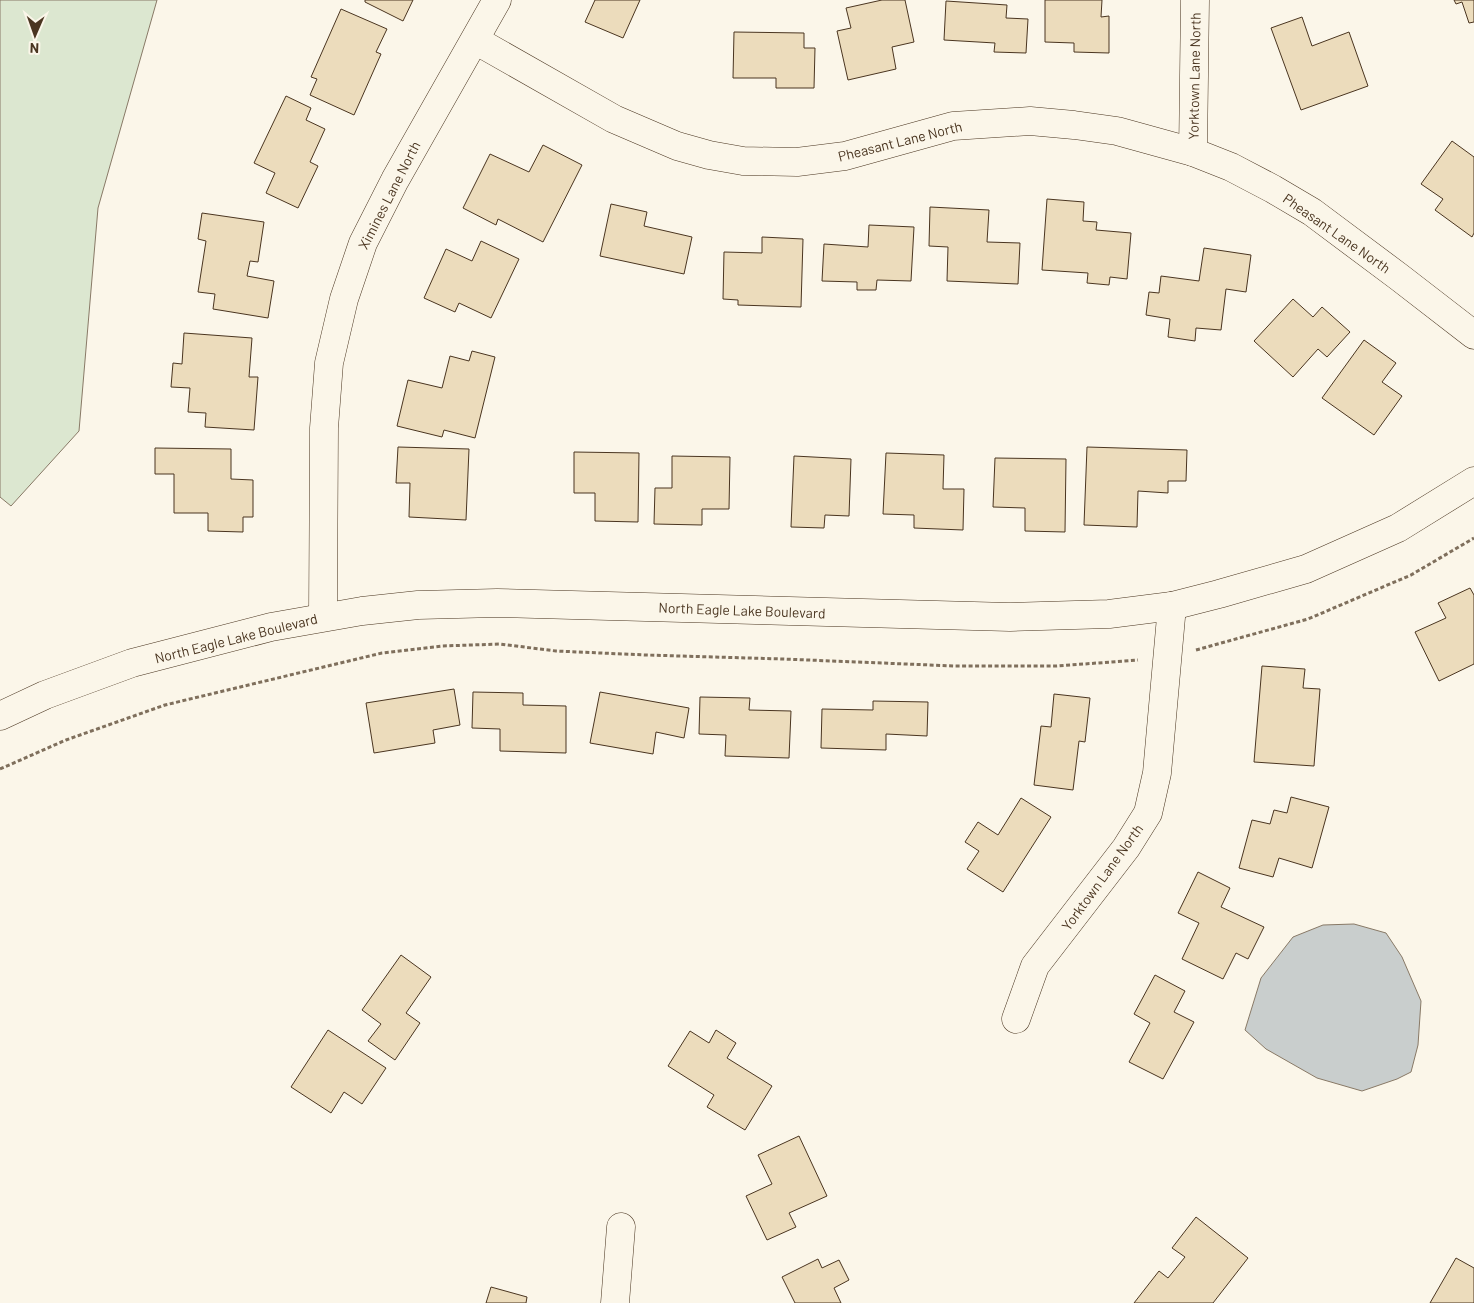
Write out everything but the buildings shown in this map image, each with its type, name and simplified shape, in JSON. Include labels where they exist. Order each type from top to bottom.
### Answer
[{"type":"street","name":"Ximines Lane North","points":[[323,617],[325,418],[329,363],[344,299],[363,243],[395,180],[497,0]]},
{"type":"street","name":"Yorktown Lane North","points":[[1193,152],[1195,0]]},
{"type":"street","name":"Pheasant Lane North","points":[[474,40],[614,119],[676,146],[709,155],[743,161],[797,162],[845,156],[953,126],[1030,121],[1117,131],[1193,152],[1231,167],[1312,212],[1474,335]]},
{"type":"street","name":"North Eagle Lake Boulevard","points":[[0,716],[45,695],[132,663],[271,627],[362,611],[418,605],[497,603],[1010,617],[1109,614],[1172,606],[1306,569],[1398,528],[1474,481]]},
{"type":"street","name":"Yorktown Lane North","points":[[1016,1020],[1035,966],[1126,848],[1148,813],[1157,773],[1172,606]]},
{"type":"street","points":[[615,1303],[621,1227]]},
{"type":"path","points":[[0,769],[66,740],[165,705],[382,653],[442,646],[500,644],[556,651],[646,656],[955,666],[1057,666],[1142,660],[1168,656],[1194,651],[1308,619],[1411,575],[1474,538]]},
{"type":"green space","points":[[0,0],[157,0],[98,208],[79,431],[11,506],[0,497]]},
{"type":"shaded area","points":[[1354,924],[1386,933],[1402,957],[1421,1001],[1418,1045],[1411,1072],[1362,1091],[1317,1078],[1266,1049],[1245,1030],[1261,978],[1293,937],[1323,925]]}]
